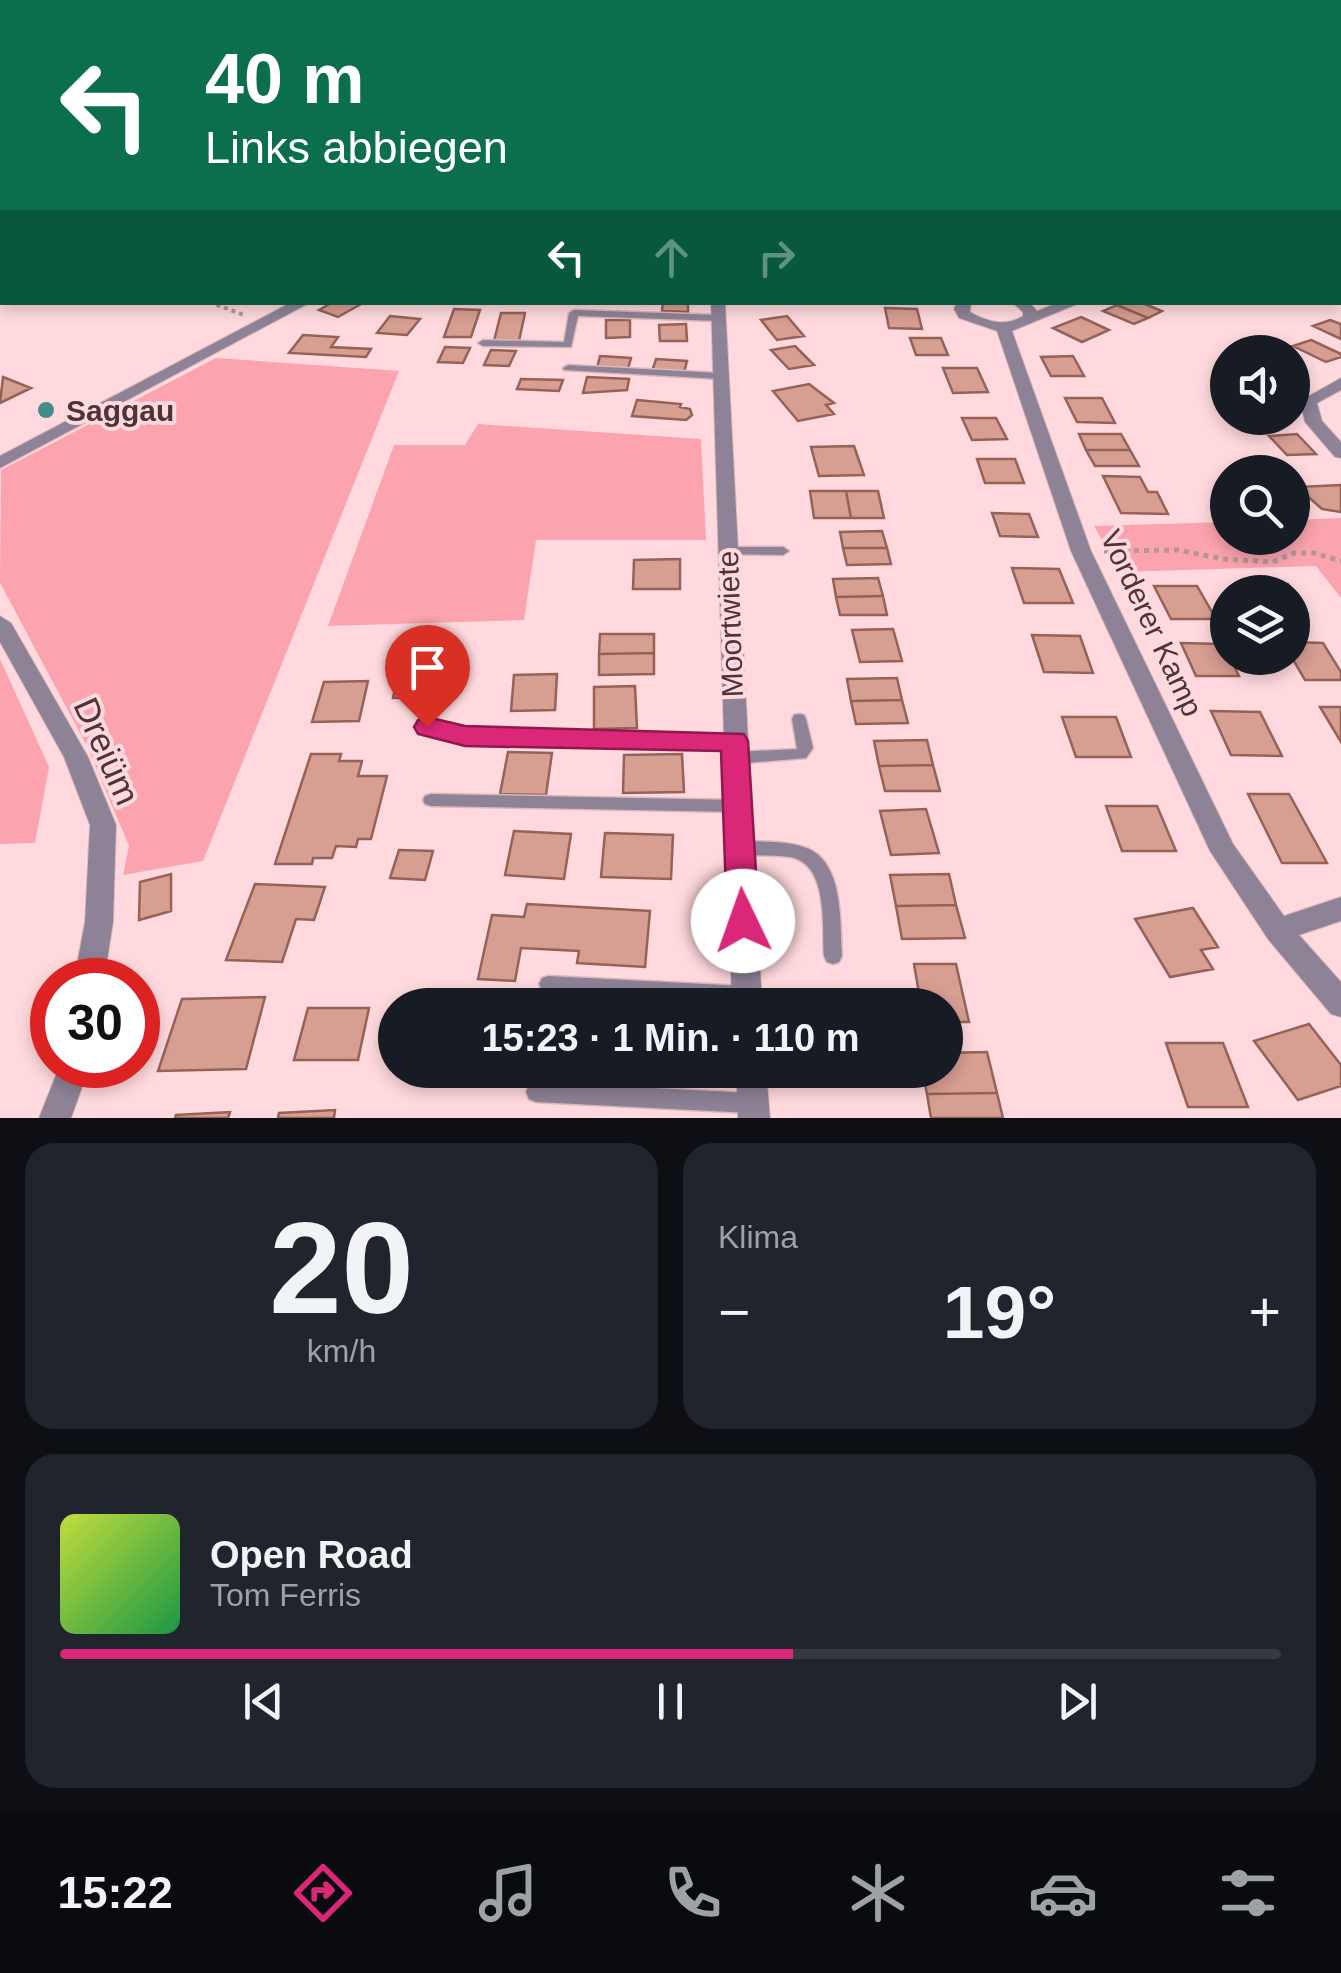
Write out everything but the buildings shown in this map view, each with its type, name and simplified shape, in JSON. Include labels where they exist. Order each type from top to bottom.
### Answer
[{"type":"street","points":[[0,463],[298,305]]},
{"type":"street","points":[[963,305],[964,315],[974,321],[1003,327],[1025,323],[1067,305]]},
{"type":"street","points":[[1024,305],[1030,310],[1031,318]]},
{"type":"street","name":"Moortwiete","points":[[718,310],[746,988]]},
{"type":"street","name":"Vorderer Kamp","points":[[1003,327],[1081,551],[1224,851],[1278,930],[1341,1004]]},
{"type":"street","points":[[1341,382],[1308,400],[1314,422],[1341,453]]},
{"type":"street","name":"Dreiüm","points":[[0,623],[76,757],[103,825],[92,958]]},
{"type":"street","points":[[1278,930],[1341,910]]},
{"type":"street","points":[[55,1118],[66,1088]]},
{"type":"lane","points":[[483,343],[568,345],[574,314],[718,310]]},
{"type":"lane","points":[[568,368],[720,376]]},
{"type":"lane","points":[[727,551],[783,550]]},
{"type":"lane","points":[[427,727],[465,736],[801,754],[806,748],[799,719]]},
{"type":"lane","points":[[431,800],[737,806]]},
{"type":"lane","points":[[739,848],[807,854],[819,865],[833,956]]},
{"type":"lane","points":[[548,984],[598,988]]},
{"type":"lane","points":[[536,1092],[753,1111]]},
{"type":"path","points":[[218,305],[266,322]]},
{"type":"path","points":[[1081,551],[1178,550],[1223,559],[1273,562],[1294,553],[1314,553],[1341,561]]},
{"type":"shaded area","points":[[216,358],[399,371],[203,861],[123,875],[129,846],[87,746],[0,583],[1,470]]},
{"type":"shaded area","points":[[478,424],[701,439],[706,540],[536,540],[524,620],[328,626],[394,445],[465,445]]},
{"type":"shaded area","points":[[1341,518],[1341,598],[1316,566],[1120,572],[1094,526],[1210,523],[1210,555],[1310,555],[1310,519]]},
{"type":"shaded area","points":[[0,659],[49,767],[35,843],[0,844]]},
{"type":"place","name":"Saggau","points":[[46,410]]},
{"type":"route","points":[[427,727],[465,736],[734,741],[743,921]]}]
